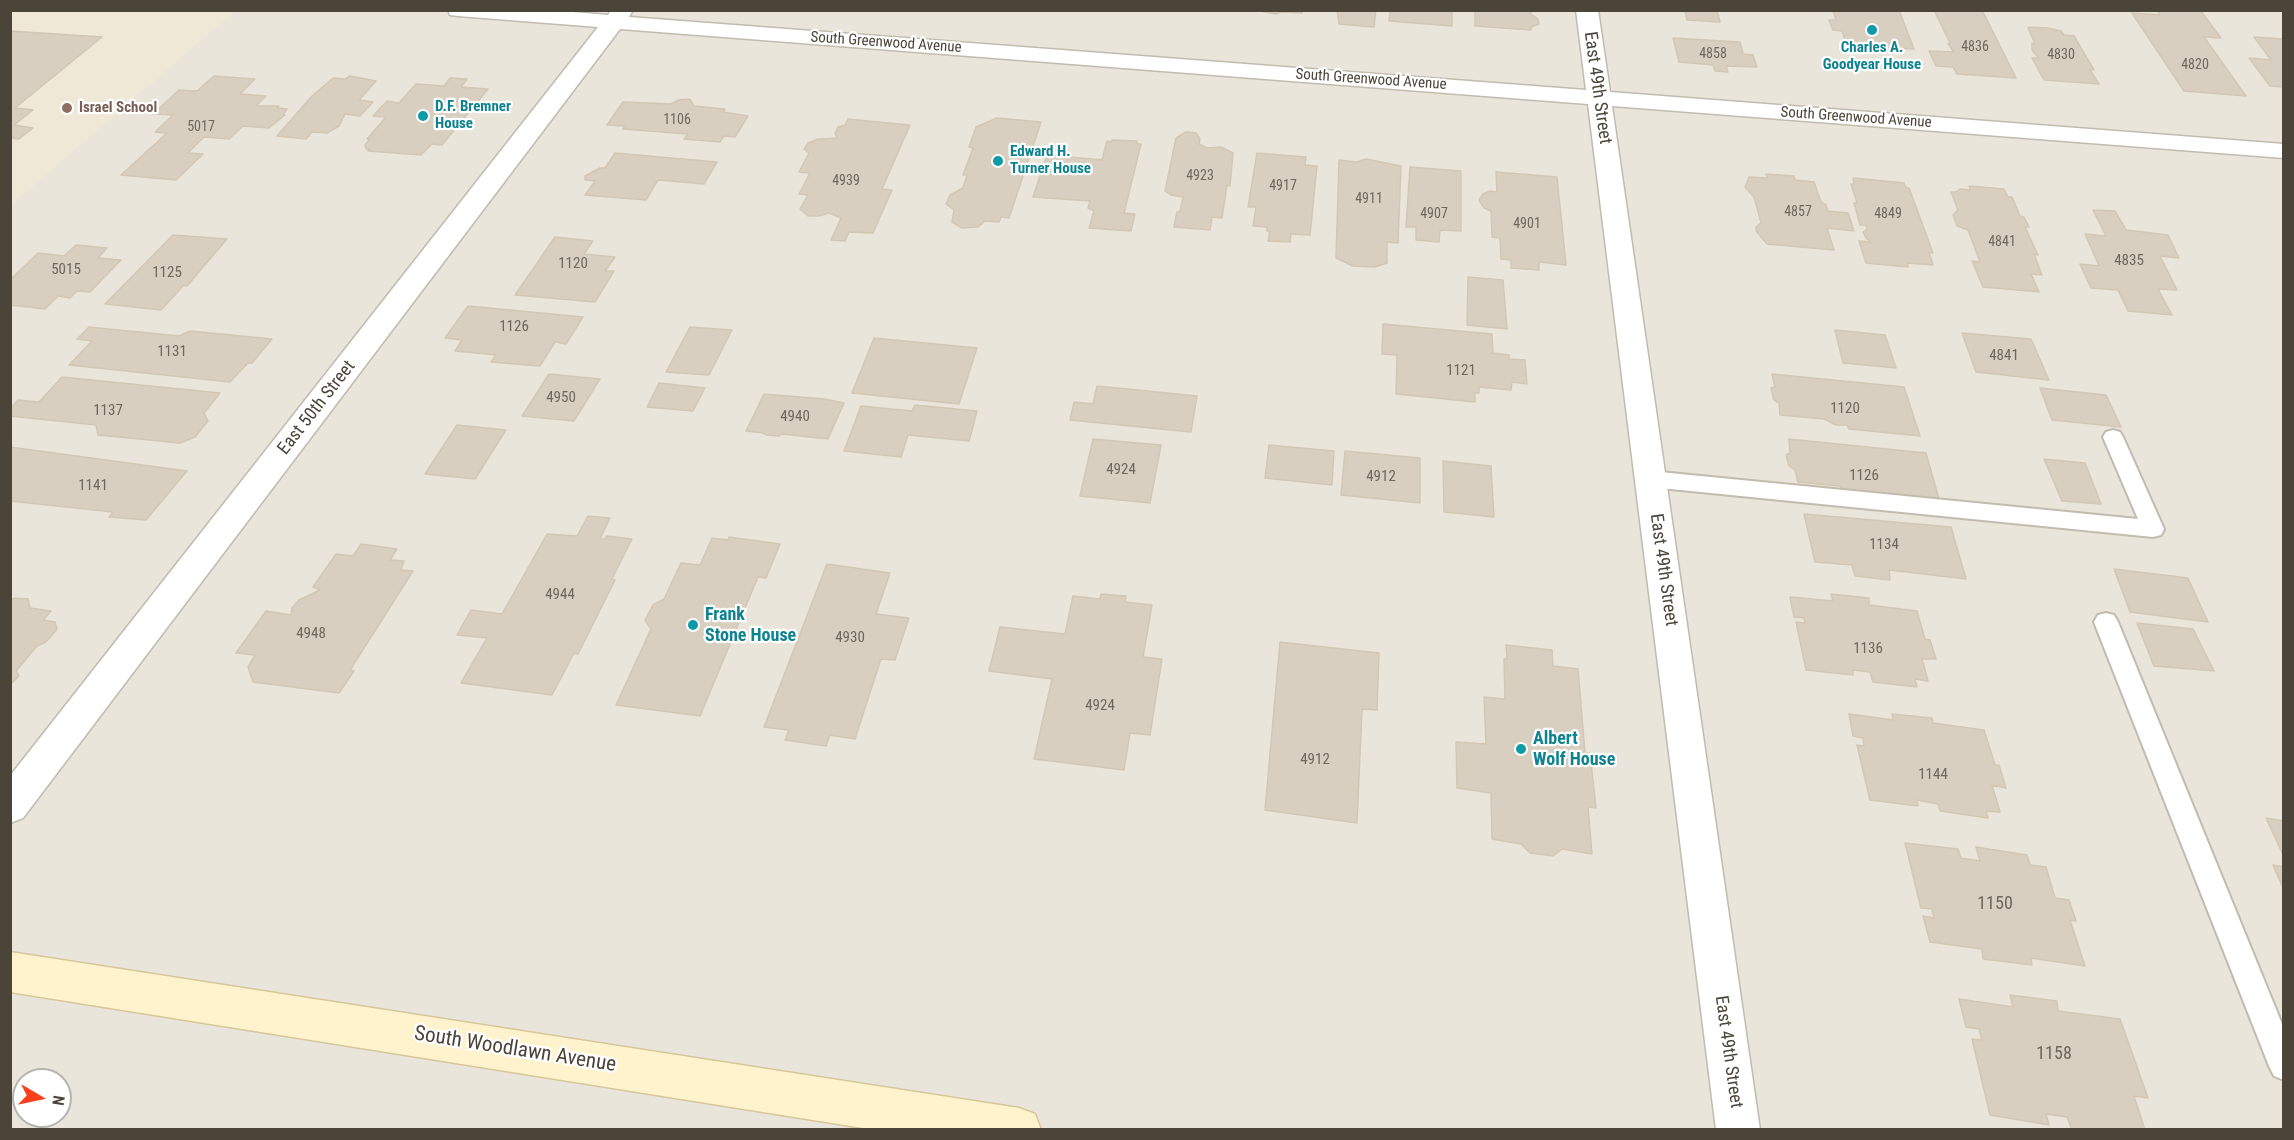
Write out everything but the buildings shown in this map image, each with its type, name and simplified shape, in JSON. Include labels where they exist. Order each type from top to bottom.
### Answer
[{"type":"street","name":"South Greenwood Avenue","points":[[458,10],[619,16],[1599,98],[2283,151]]},
{"type":"street","name":"East 49th Street","points":[[1587,10],[1738,1130]]},
{"type":"street","name":"East 50th Street","points":[[10,806],[619,16]]},
{"type":"street","name":"South Woodlawn Avenue","points":[[10,972],[1019,1130]]},
{"type":"lane","points":[[1650,478],[2153,529],[2113,437]]},
{"type":"lane","points":[[2106,622],[2283,1066]]},
{"type":"shaded area","points":[[10,11],[2283,11],[2283,1129],[11,1129]]},
{"type":"shaded area","name":"Israel School","points":[[11,11],[235,11],[11,205]]},
{"type":"place","name":"Charles A. Goodyear House","points":[[1872,30]]},
{"type":"place","name":"Israel School","points":[[67,108]]},
{"type":"place","name":"D.F. Bremner House","points":[[423,116]]},
{"type":"place","name":"Edward H. Turner House","points":[[998,161]]},
{"type":"place","name":"Frank Stone House","points":[[693,625]]},
{"type":"place","name":"Albert Wolf House","points":[[1521,749]]}]
